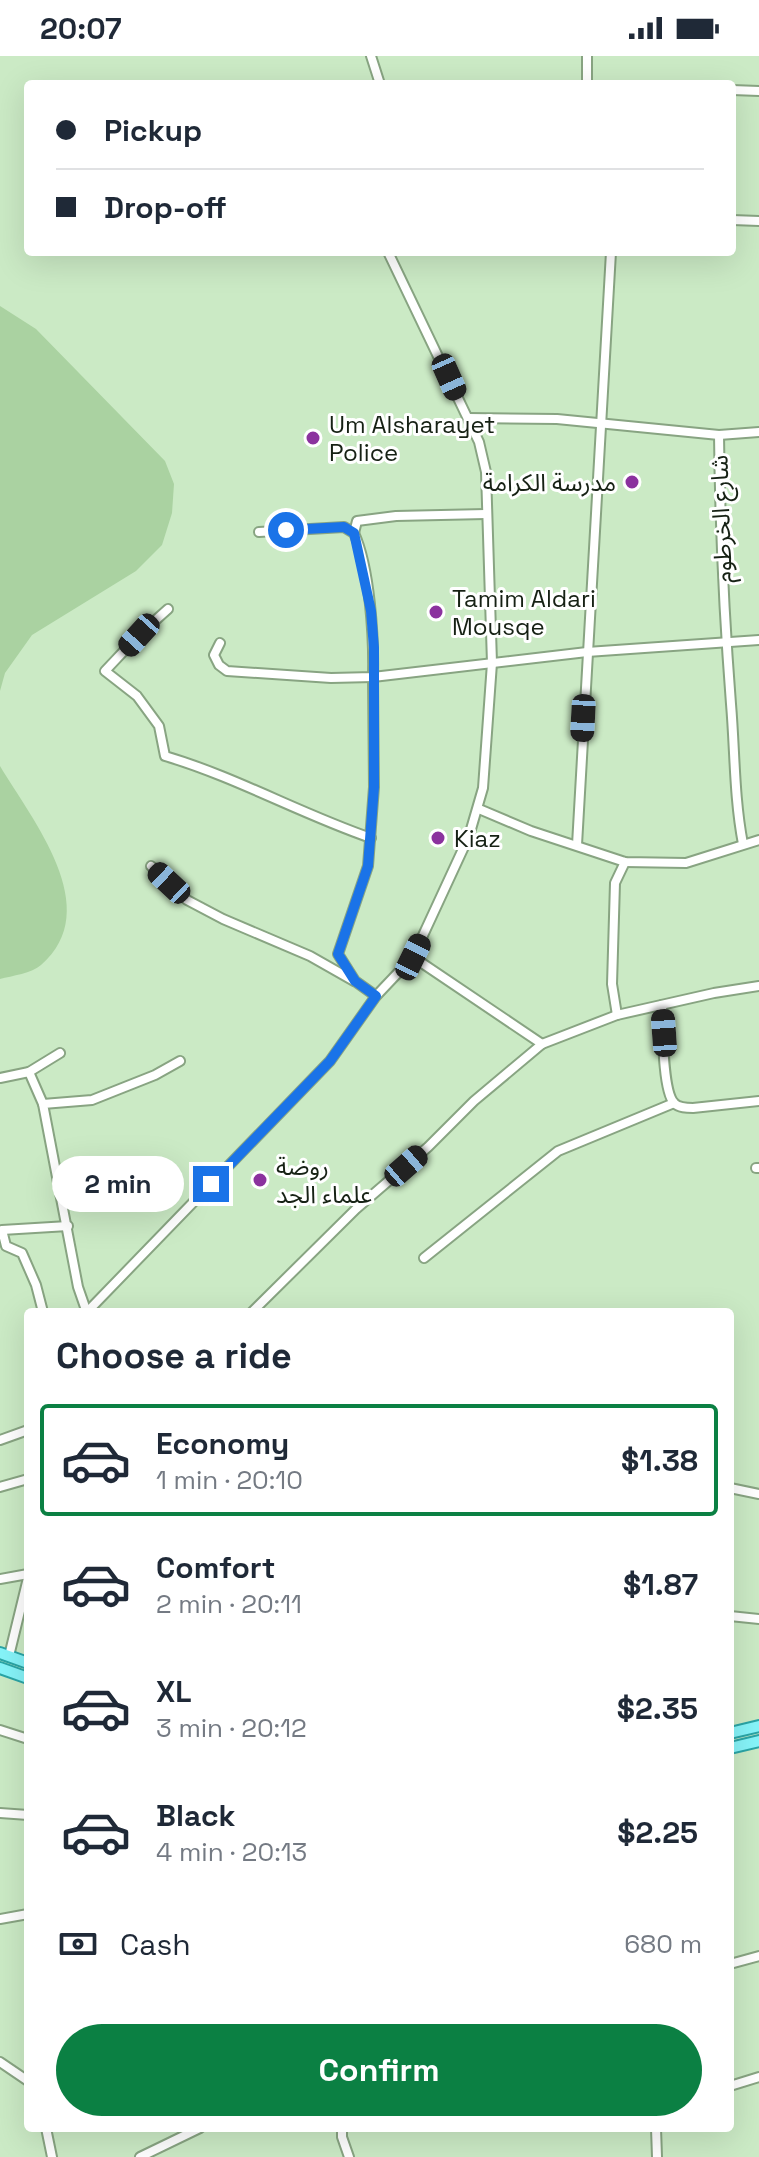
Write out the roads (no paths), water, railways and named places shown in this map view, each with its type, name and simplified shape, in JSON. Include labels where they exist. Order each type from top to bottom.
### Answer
[{"type":"main road","points":[[4,1654],[24,1662]]},
{"type":"main road","points":[[0,1668],[24,1676]]},
{"type":"main road","points":[[734,1732],[759,1726]]},
{"type":"main road","points":[[734,1747],[759,1741]]},
{"type":"street","points":[[371,56],[379,80]]},
{"type":"street","points":[[587,56],[587,80]]},
{"type":"street","points":[[736,90],[759,91]]},
{"type":"street","points":[[736,220],[759,221]]},
{"type":"street","points":[[89,1308],[330,1061],[376,996],[413,957],[444,894],[479,809],[492,663],[486,472],[479,442],[390,256]]},
{"type":"street","points":[[577,845],[611,256]]},
{"type":"street","points":[[468,418],[557,419],[719,435]]},
{"type":"street","name":"شارع الخرطوم","points":[[743,844],[737,810],[726,643],[719,435],[759,432]]},
{"type":"street","points":[[355,981],[338,954],[368,866],[374,787],[374,648],[371,611],[354,533],[357,521],[396,516],[486,514]]},
{"type":"street","points":[[259,532],[344,527],[354,533]]},
{"type":"street","points":[[168,609],[105,671],[137,696],[159,726],[165,756],[204,767],[324,822],[371,838]]},
{"type":"street","points":[[220,643],[214,655],[219,665],[227,671],[331,678],[373,677],[587,652],[759,640]]},
{"type":"street","points":[[479,809],[531,831],[625,862],[686,863],[759,840]]},
{"type":"street","points":[[617,1015],[612,984],[615,883],[625,862]]},
{"type":"street","points":[[151,866],[187,900],[310,956],[376,996]]},
{"type":"street","points":[[413,957],[542,1044]]},
{"type":"street","points":[[256,1308],[356,1209],[428,1147],[474,1101],[542,1044],[617,1015],[759,986]]},
{"type":"street","points":[[662,1005],[668,1090],[674,1103],[693,1108],[759,1101]]},
{"type":"street","points":[[0,1078],[29,1072],[60,1053]]},
{"type":"street","points":[[43,1104],[92,1100],[155,1075],[180,1061]]},
{"type":"street","points":[[29,1072],[43,1104],[78,1287],[85,1308]]},
{"type":"street","points":[[424,1258],[558,1151],[674,1103]]},
{"type":"street","points":[[42,1308],[22,1253],[6,1246],[2,1230],[68,1226]]},
{"type":"street","points":[[0,1440],[24,1431]]},
{"type":"street","points":[[0,1487],[24,1480]]},
{"type":"street","points":[[734,1489],[759,1494]]},
{"type":"street","points":[[0,1579],[24,1576]]},
{"type":"street","points":[[4,1654],[24,1589]]},
{"type":"street","points":[[734,1616],[759,1619]]},
{"type":"street","points":[[0,1730],[24,1738]]},
{"type":"street","points":[[0,1813],[24,1815]]},
{"type":"street","points":[[0,1919],[24,1915]]},
{"type":"street","points":[[734,1963],[759,1956]]},
{"type":"street","points":[[0,2062],[24,2078]]},
{"type":"street","points":[[734,2085],[759,2077]]},
{"type":"street","points":[[47,2132],[52,2157]]},
{"type":"street","points":[[140,2157],[192,2132]]},
{"type":"street","points":[[342,2132],[349,2157]]},
{"type":"street","points":[[656,2132],[657,2157]]},
{"type":"place","name":"Um Alsharayet Police","points":[[313,438]]},
{"type":"place","name":"مدرسة الكرامة","points":[[632,482]]},
{"type":"place","name":"Tamim Aldari Mousqe","points":[[436,612]]},
{"type":"place","name":"Kiaz","points":[[438,838]]},
{"type":"place","name":"روضة علماء الجد","points":[[260,1180]]}]
